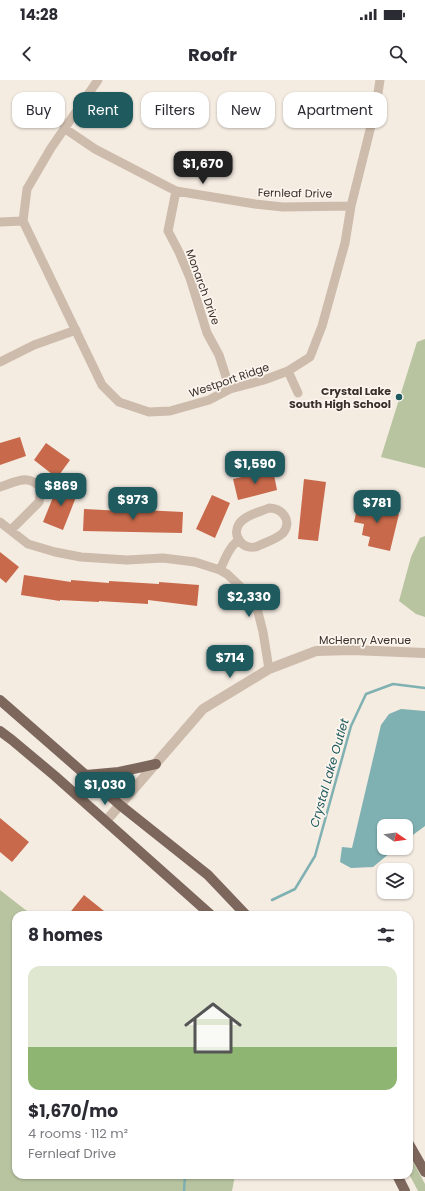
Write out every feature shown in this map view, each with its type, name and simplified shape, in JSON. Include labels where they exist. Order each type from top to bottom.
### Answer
[{"type":"main road","points":[[0,700],[120,805],[208,874],[242,911]]},
{"type":"main road","points":[[0,731],[55,776],[207,911]]},
{"type":"main road","points":[[86,776],[119,772],[156,764]]},
{"type":"main road","points":[[413,1151],[425,1172]]},
{"type":"main road","points":[[399,1179],[405,1191]]},
{"type":"street","points":[[65,127],[98,80]]},
{"type":"street","name":"Westport Ridge","points":[[23,221],[102,386],[119,402],[149,412],[170,411],[209,400],[230,389],[264,380],[288,371],[310,357],[322,326],[345,243],[351,206],[376,106],[380,80]]},
{"type":"street","points":[[0,222],[23,221],[27,189],[64,128]]},
{"type":"street","name":"Fernleaf Drive","points":[[64,128],[95,149],[176,191],[283,207],[351,206]]},
{"type":"street","name":"Monarch Drive","points":[[176,191],[168,232],[179,252],[190,278],[208,333],[219,355],[230,389]]},
{"type":"street","points":[[0,362],[34,345],[76,330]]},
{"type":"street","points":[[288,371],[298,393]]},
{"type":"street","points":[[0,487],[24,479],[36,482],[41,488],[39,502],[11,530]]},
{"type":"street","points":[[269,508],[275,508],[284,515],[286,527],[278,536],[254,548],[242,545],[238,540],[237,528],[244,519],[269,508]]},
{"type":"street","points":[[0,522],[28,544],[55,552],[80,557],[127,560],[163,558],[195,562],[228,574],[251,598],[258,612],[269,668]]},
{"type":"street","points":[[220,570],[227,553],[238,540]]},
{"type":"street","name":"McHenry Avenue","points":[[106,821],[203,709],[269,668],[316,651],[352,650],[425,653]]},
{"type":"green space","points":[[425,339],[425,468],[381,457],[417,342]]},
{"type":"green space","points":[[425,536],[425,617],[416,614],[399,601],[411,557],[420,538]]},
{"type":"green space","points":[[0,890],[27,911],[12,911],[12,1179],[234,1179],[232,1191],[0,1191]]},
{"type":"green space","points":[[413,1162],[425,1184],[425,1191],[418,1191],[412,1179],[413,1179]]},
{"type":"water","points":[[401,709],[425,711],[425,826],[413,835],[413,819],[377,819],[377,855],[388,855],[373,867],[351,868],[340,862],[342,847],[352,848],[381,725],[389,714]]},
{"type":"building","points":[[20,437],[26,456],[0,465],[0,443]]},
{"type":"building","points":[[46,443],[70,460],[57,478],[34,460]]},
{"type":"building","points":[[273,470],[277,490],[238,500],[233,479]]},
{"type":"building","points":[[304,479],[326,482],[318,541],[298,539]]},
{"type":"building","points":[[58,485],[78,492],[63,530],[43,522]]},
{"type":"building","points":[[212,495],[230,503],[215,538],[196,529]]},
{"type":"building","points":[[359,500],[390,507],[389,512],[399,514],[390,551],[368,546],[370,537],[362,535],[364,524],[354,522]]},
{"type":"building","points":[[84,509],[143,512],[143,510],[183,512],[182,533],[83,531]]},
{"type":"building","points":[[0,552],[19,567],[6,583],[0,578]]},
{"type":"building","points":[[24,575],[71,582],[71,580],[109,583],[109,581],[159,584],[159,582],[199,585],[197,606],[148,600],[148,604],[99,601],[60,601],[21,595]]},
{"type":"building","points":[[0,818],[29,842],[12,862],[0,852]]},
{"type":"building","points":[[84,895],[104,911],[71,911]]},
{"type":"waterway","name":"Crystal Lake Outlet","points":[[272,900],[295,889],[315,856],[351,726],[366,694],[393,684],[425,688]]},
{"type":"waterway","name":"Crystal Lake Outlet","points":[[184,1191],[185,1179]]},
{"type":"place","name":"Crystal Lake South High School","points":[[399,397]]}]
